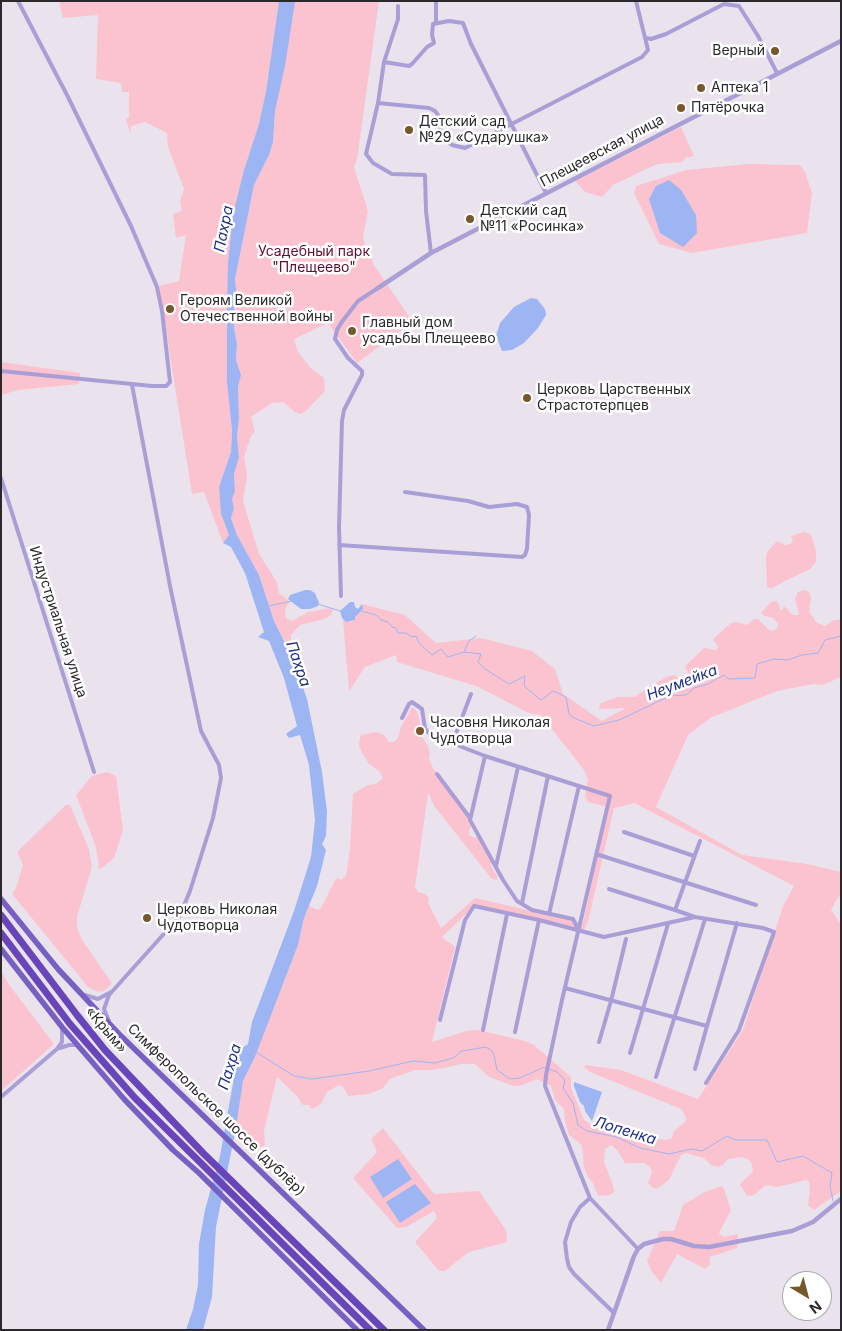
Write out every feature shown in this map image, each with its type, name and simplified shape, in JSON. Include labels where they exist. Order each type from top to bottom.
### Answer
[{"type":"highway","name":"«Крым»","points":[[1,915],[105,1050],[203,1153],[384,1330]]},
{"type":"highway","name":"«Крым»","points":[[1,933],[70,1024],[135,1098],[370,1330]]},
{"type":"main road","name":"Симферопольское шоссе (дублёр)","points":[[1,898],[37,944],[115,1030],[424,1330]]},
{"type":"main road","points":[[1,949],[62,1027],[152,1129],[253,1225],[357,1330]]},
{"type":"street","points":[[1,371],[129,383],[132,385],[166,386],[170,382],[162,310],[156,287],[131,226],[68,97],[18,1]]},
{"type":"street","points":[[384,62],[409,66],[427,47],[434,43],[432,30],[433,24],[436,22],[436,1]]},
{"type":"street","points":[[378,103],[429,108],[438,115],[438,125],[446,140],[452,145],[465,148],[642,57],[648,50],[636,1]]},
{"type":"street","points":[[646,38],[651,39],[666,34],[724,4],[739,6],[778,73]]},
{"type":"street","points":[[398,6],[398,19],[384,62],[378,103],[366,154],[373,163],[392,174],[425,175],[426,211],[431,253]]},
{"type":"street","points":[[436,22],[449,20],[463,23],[471,44],[546,193]]},
{"type":"street","name":"Плещеевская улица","points":[[378,288],[431,253],[841,41]]},
{"type":"street","points":[[341,596],[339,545],[342,421],[344,410],[362,375],[362,371],[338,345],[336,339],[337,330],[358,301],[378,288]]},
{"type":"street","points":[[115,1030],[106,1015],[104,1008],[106,1000],[112,990],[179,917],[190,891],[210,828],[222,778],[219,765],[201,731],[168,577],[132,385]]},
{"type":"street","name":"Индустриальная улица","points":[[1,478],[94,772]]},
{"type":"street","points":[[339,545],[522,557],[525,555],[529,515],[527,507],[517,504],[489,507],[468,501],[405,492]]},
{"type":"street","points":[[452,744],[471,694]]},
{"type":"street","points":[[402,718],[412,702],[422,709],[424,726],[428,733],[486,756],[610,796],[565,988],[545,1086],[590,1198],[638,1249]]},
{"type":"street","points":[[470,818],[486,756]]},
{"type":"street","points":[[496,866],[518,767]]},
{"type":"street","points":[[437,774],[470,818],[502,880],[518,901],[532,910],[573,919],[579,931]]},
{"type":"street","points":[[522,903],[548,776]]},
{"type":"street","points":[[550,914],[579,786]]},
{"type":"street","points":[[624,832],[694,856]]},
{"type":"street","points":[[675,910],[700,841]]},
{"type":"street","points":[[596,854],[756,905]]},
{"type":"street","points":[[609,889],[695,917],[737,923],[774,932],[739,1030],[706,1083]]},
{"type":"street","points":[[440,1020],[466,920],[474,906],[539,920],[604,938],[695,917]]},
{"type":"street","points":[[483,1030],[507,914]]},
{"type":"street","points":[[656,1077],[705,919]]},
{"type":"street","points":[[515,1032],[539,920]]},
{"type":"street","points":[[695,1069],[737,923]]},
{"type":"street","points":[[630,1053],[668,924]]},
{"type":"street","points":[[599,1042],[626,938]]},
{"type":"street","points":[[565,988],[707,1026]]},
{"type":"street","points":[[81,994],[98,999],[112,990]]},
{"type":"street","points":[[1,1097],[58,1049],[62,1042],[62,1027]]},
{"type":"street","points":[[58,1049],[70,1045],[78,1046]]},
{"type":"street","points":[[590,1198],[580,1206],[571,1222],[565,1242],[567,1260],[574,1274],[614,1313]]},
{"type":"street","points":[[608,1330],[638,1249],[644,1244],[663,1239],[694,1246],[709,1247],[792,1232],[813,1222],[841,1199]]},
{"type":"green space","points":[[59,1],[279,1],[266,91],[259,124],[244,170],[233,214],[228,263],[227,382],[232,431],[231,452],[219,487],[221,514],[229,535],[223,543],[204,492],[192,494],[159,286],[179,281],[186,235],[176,238],[173,214],[182,211],[180,201],[184,189],[168,147],[167,133],[145,122],[131,126],[130,133],[126,119],[129,118],[129,92],[122,92],[121,83],[96,79],[98,15],[63,18]]},
{"type":"green space","name":"Усадебный парк \"Плещеево\"","points":[[295,1],[379,1],[357,160],[354,167],[368,211],[363,237],[365,244],[374,265],[413,322],[357,363],[328,323],[294,339],[298,352],[310,367],[324,378],[325,391],[301,414],[295,412],[283,402],[272,403],[251,417],[255,431],[251,436],[244,457],[247,475],[243,501],[259,554],[277,582],[279,593],[288,600],[289,604],[286,606],[285,615],[287,619],[292,621],[308,612],[331,608],[333,610],[331,615],[324,619],[300,625],[291,635],[291,641],[301,651],[298,658],[293,659],[274,621],[259,575],[237,535],[231,518],[234,508],[232,499],[235,491],[234,474],[239,457],[237,437],[239,418],[238,387],[241,375],[236,360],[237,344],[234,327],[234,308],[237,300],[235,279],[254,185],[269,155],[273,142],[275,111]]},
{"type":"green space","points":[[681,127],[694,156],[685,158],[683,162],[657,164],[613,185],[602,197],[585,192],[575,181]]},
{"type":"green space","points":[[748,164],[800,165],[805,172],[812,193],[807,233],[692,253],[659,244],[634,193],[636,186],[687,170]]},
{"type":"green space","points":[[1,362],[80,373],[79,384],[18,390],[1,395]]},
{"type":"green space","points":[[804,532],[809,533],[812,537],[816,552],[816,562],[810,569],[772,588],[767,587],[767,552],[777,541],[785,545],[790,544],[793,541],[791,536]]},
{"type":"green space","points":[[805,590],[809,592],[811,597],[809,612],[815,622],[825,626],[834,620],[841,620],[841,677],[823,685],[813,684],[777,691],[710,718],[688,735],[656,807],[742,855],[807,864],[841,872],[841,896],[838,897],[831,910],[841,924],[841,1191],[814,1210],[808,1206],[810,1189],[809,1182],[806,1180],[777,1187],[766,1185],[754,1195],[747,1196],[740,1184],[753,1172],[749,1160],[742,1157],[728,1159],[723,1165],[718,1167],[711,1165],[704,1158],[686,1153],[681,1155],[669,1180],[658,1188],[653,1188],[648,1183],[652,1172],[650,1167],[644,1163],[625,1163],[617,1150],[611,1145],[605,1149],[604,1162],[614,1192],[610,1195],[599,1196],[584,1168],[582,1145],[569,1135],[564,1109],[555,1100],[551,1086],[537,1079],[520,1086],[514,1086],[489,1077],[475,1064],[460,1064],[431,1070],[415,1070],[390,1079],[382,1089],[369,1094],[348,1096],[343,1087],[339,1085],[327,1092],[321,1104],[312,1109],[309,1105],[303,1105],[298,1097],[277,1077],[264,1131],[265,1145],[254,1150],[244,1143],[236,1128],[243,1081],[255,1057],[298,945],[304,918],[309,906],[318,910],[321,908],[335,880],[338,878],[341,880],[346,876],[350,849],[353,794],[366,786],[377,783],[383,778],[379,771],[369,764],[362,753],[359,745],[361,735],[376,732],[384,735],[389,742],[394,742],[398,738],[401,727],[412,707],[416,710],[422,737],[428,746],[429,759],[433,768],[469,815],[471,826],[469,835],[474,838],[477,837],[491,855],[491,866],[497,876],[496,880],[491,878],[435,807],[428,793],[415,887],[418,892],[425,894],[429,898],[428,903],[441,928],[475,898],[583,923],[608,807],[588,802],[585,796],[588,780],[584,770],[541,715],[529,713],[476,686],[397,662],[396,655],[365,667],[349,691],[343,620],[352,622],[363,606],[362,604],[405,615],[436,643],[481,638],[532,651],[555,669],[563,694],[602,721],[626,708],[599,709],[600,704],[618,697],[634,697],[666,677],[674,675],[682,680],[685,679],[689,674],[685,667],[688,663],[704,648],[716,650],[718,646],[713,640],[714,638],[731,623],[736,622],[747,625],[754,619],[758,619],[769,630],[773,631],[778,627],[778,624],[773,618],[761,613],[771,602],[776,601],[780,609],[782,610],[784,606],[793,615],[798,615],[795,599],[798,592]],"holes":[[[634,803],[794,886],[783,906],[743,1030],[698,1099],[621,1070],[586,1065],[584,1067],[590,1072],[681,1109],[686,1121],[673,1132],[672,1138],[666,1140],[649,1137],[625,1126],[594,1126],[584,1120],[571,1088],[571,1077],[534,1045],[525,1041],[478,1030],[466,1031],[432,1042],[455,947],[442,937],[473,907],[584,930],[588,922],[614,808]]]},
{"type":"green space","points":[[107,772],[116,776],[123,830],[114,858],[99,869],[96,847],[76,795],[92,776]]},
{"type":"green space","points":[[66,805],[70,805],[89,849],[92,867],[77,917],[77,928],[82,940],[112,983],[104,991],[98,992],[88,987],[12,894],[16,888],[23,865],[17,852]]},
{"type":"green space","points":[[1,971],[10,986],[54,1044],[1,1091]]},
{"type":"green space","points":[[383,1128],[434,1194],[479,1191],[506,1230],[507,1242],[469,1252],[445,1271],[439,1271],[415,1242],[437,1218],[434,1211],[406,1227],[397,1228],[353,1178],[377,1152],[371,1139]]},
{"type":"green space","points":[[723,1186],[731,1210],[719,1233],[723,1237],[738,1234],[737,1248],[710,1257],[710,1264],[705,1269],[677,1254],[661,1283],[652,1272],[647,1261],[660,1231],[674,1231],[683,1205],[704,1192]]},
{"type":"water","points":[[279,1],[295,2],[285,66],[275,111],[273,142],[269,155],[254,185],[235,279],[237,300],[234,308],[234,327],[237,344],[236,360],[241,375],[238,387],[239,418],[237,437],[239,457],[234,474],[235,491],[232,499],[234,508],[231,518],[237,535],[259,575],[274,621],[293,659],[307,699],[322,772],[327,811],[326,836],[322,844],[326,850],[317,886],[304,918],[298,945],[255,1057],[243,1081],[236,1128],[216,1227],[212,1297],[203,1330],[186,1330],[198,1285],[199,1244],[205,1210],[220,1156],[239,1050],[248,1044],[252,1022],[294,911],[311,857],[315,820],[309,765],[300,735],[289,738],[286,734],[297,726],[284,678],[269,641],[258,637],[264,632],[245,573],[231,547],[223,543],[229,535],[221,514],[219,487],[231,452],[232,431],[227,382],[227,301],[228,263],[233,214],[244,170],[259,124],[266,91]]},
{"type":"water","points":[[669,180],[681,190],[696,215],[697,233],[683,247],[660,233],[649,199],[656,186]]},
{"type":"water","points":[[531,298],[537,299],[545,309],[546,315],[538,328],[524,343],[512,350],[502,351],[496,336],[500,323],[514,307]]},
{"type":"water","points":[[305,590],[315,593],[319,603],[318,606],[310,609],[301,609],[288,599],[290,595]]},
{"type":"water","points":[[350,602],[354,602],[355,607],[358,609],[362,604],[363,609],[355,617],[355,620],[346,622],[342,618],[340,611]]},
{"type":"water","points":[[574,1082],[602,1092],[592,1121],[580,1102]]},
{"type":"water","points":[[398,1159],[412,1179],[383,1198],[370,1177]]},
{"type":"water","points":[[415,1184],[431,1203],[400,1223],[386,1202]]},
{"type":"waterway","name":"Неумейка","points":[[269,606],[292,601]]},
{"type":"waterway","name":"Неумейка","points":[[318,604],[340,611]]},
{"type":"waterway","name":"Неумейка","points":[[362,611],[376,615],[381,620],[388,622],[392,627],[396,628],[398,633],[406,633],[412,637],[416,636],[419,643],[432,655],[441,649],[448,657],[464,652],[481,654],[478,662],[485,669],[509,684],[525,676],[524,686],[541,700],[553,691],[566,697],[569,714],[594,726],[619,720],[670,696],[686,695],[694,688],[708,684],[724,675],[729,679],[755,678],[757,664],[774,659],[788,660],[802,655],[818,653],[825,640],[841,636]]},
{"type":"waterway","points":[[464,652],[469,641],[476,636]]},
{"type":"waterway","name":"Лопенка","points":[[256,1052],[294,1076],[312,1079],[369,1071],[413,1061],[435,1063],[453,1058],[462,1051],[486,1047],[494,1055],[497,1070],[510,1079],[520,1078],[544,1067],[557,1072],[565,1082],[563,1088],[573,1103],[578,1125],[587,1131],[616,1137],[640,1148],[669,1154],[691,1149],[702,1151],[727,1136],[736,1140],[767,1140],[777,1162],[803,1156],[832,1173],[830,1186],[833,1201]]},
{"type":"place","name":"Верный","points":[[775,51]]},
{"type":"place","name":"Аптека 1","points":[[701,88]]},
{"type":"place","name":"Пятёрочка","points":[[681,108]]},
{"type":"place","name":"Детский сад №29 «Сударушка»","points":[[409,130]]},
{"type":"place","name":"Детский сад №11 «Росинка»","points":[[470,219]]},
{"type":"place","name":"Героям Великой Отечественной войны","points":[[170,309]]},
{"type":"place","name":"Главный дом усадьбы Плещеево","points":[[352,331]]},
{"type":"place","name":"Церковь Царственных Страстотерпцев","points":[[527,398]]},
{"type":"place","name":"Часовня Николая Чудотворца","points":[[420,731]]},
{"type":"place","name":"Церковь Николая Чудотворца","points":[[147,918]]},
{"type":"water label","name":"Пахра","points":[[224,229]]},
{"type":"water label","name":"Пахра","points":[[298,664]]},
{"type":"water label","name":"Пахра","points":[[230,1067]]}]
